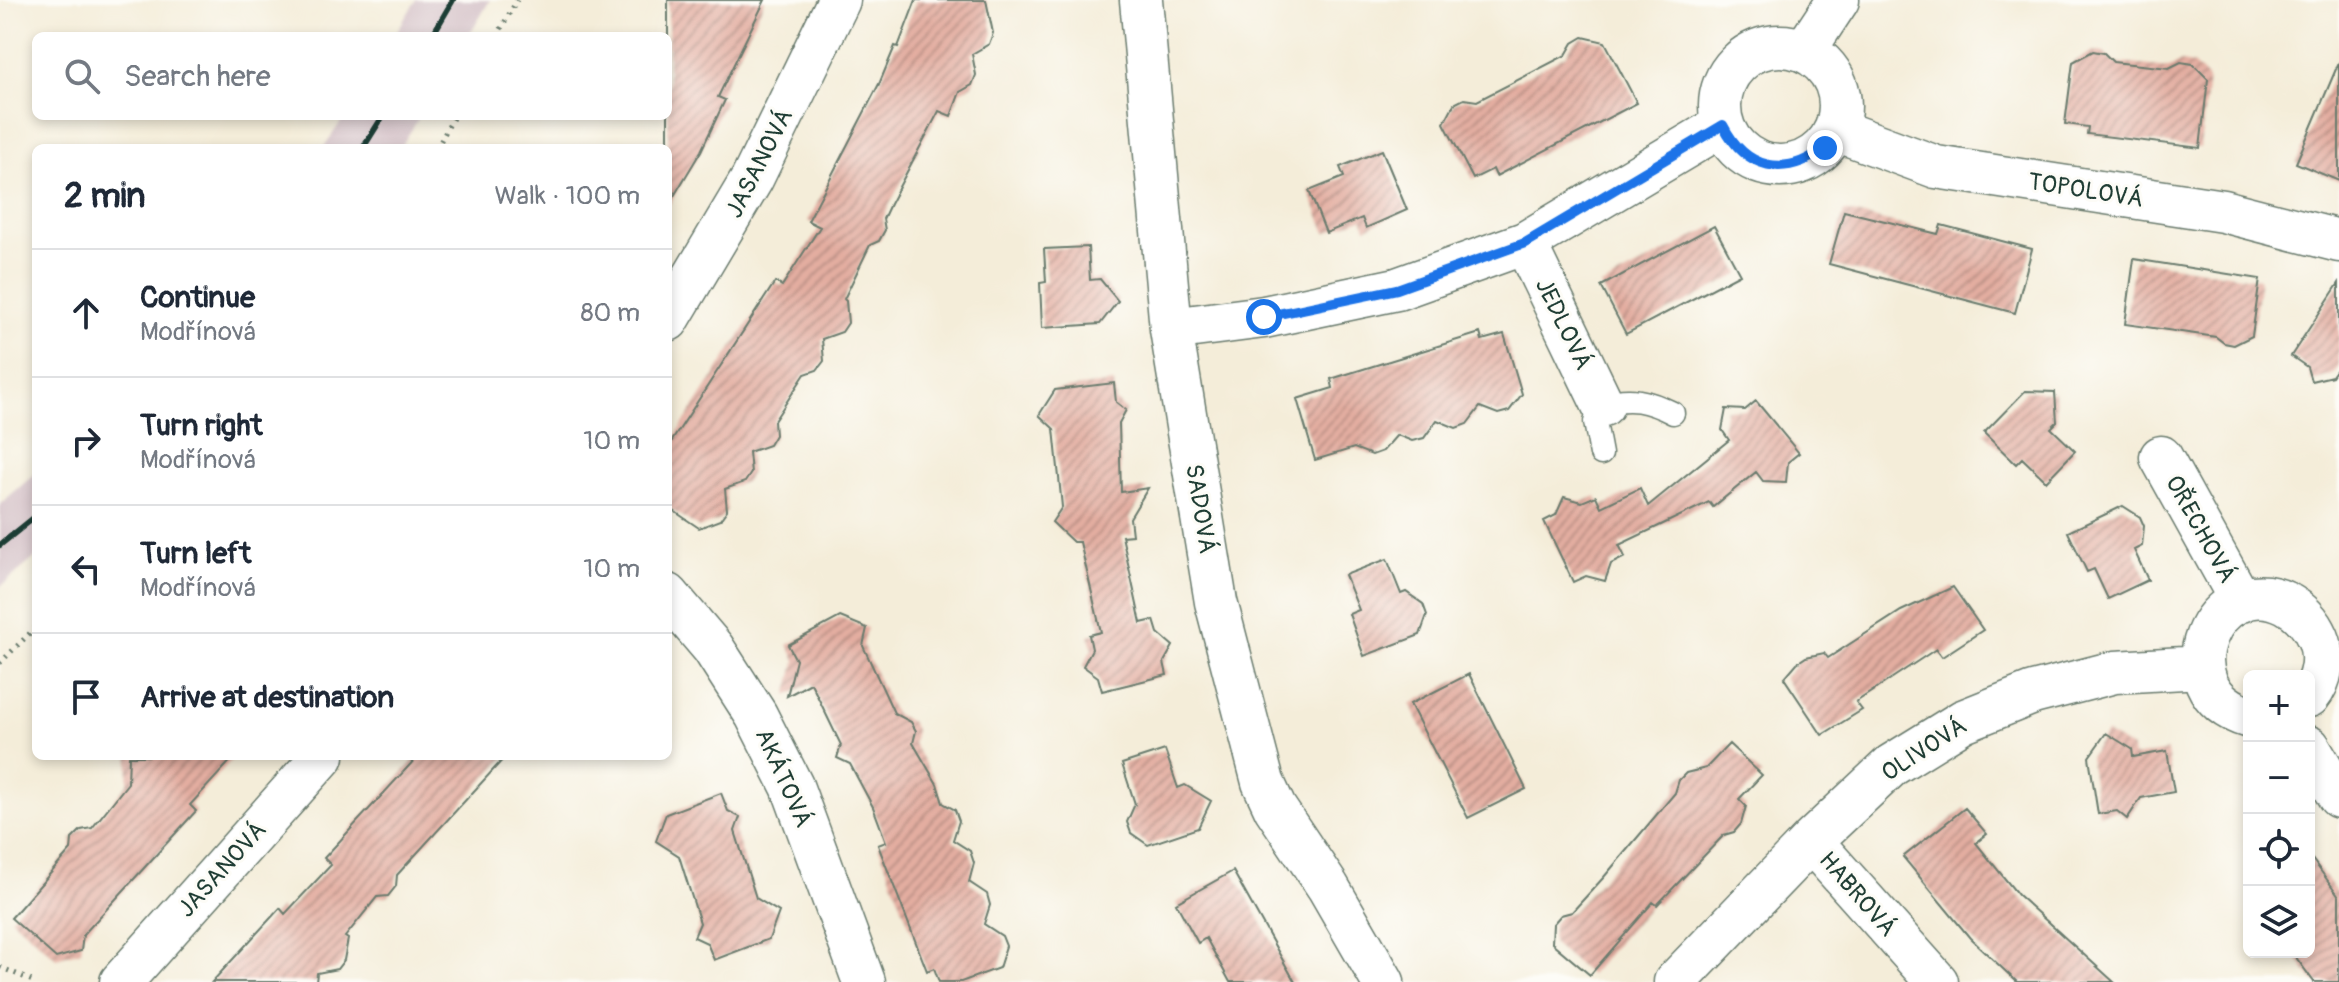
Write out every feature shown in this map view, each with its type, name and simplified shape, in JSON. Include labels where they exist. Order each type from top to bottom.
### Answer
[{"type":"street","name":"JASANOVÁ","points":[[672,313],[752,179],[839,0]]},
{"type":"street","name":"SADOVÁ","points":[[1141,0],[1171,329],[1216,602],[1263,782],[1275,808],[1328,887],[1383,982]]},
{"type":"street","points":[[1805,50],[1838,0]]},
{"type":"street","points":[[1786,45],[1805,50],[1821,61],[1833,75],[1840,93],[1841,112],[1836,130],[1825,148],[1808,160],[1788,166],[1767,165],[1749,157],[1733,144],[1723,125],[1720,105],[1723,85],[1733,68],[1747,54],[1766,46],[1786,45]]},
{"type":"street","points":[[1171,329],[1264,317],[1397,289],[1525,243],[1723,125]]},
{"type":"street","name":"TOPOLOVÁ","points":[[1836,130],[1936,167],[2223,211],[2339,241]]},
{"type":"street","name":"JEDLOVÁ","points":[[1525,243],[1603,405]]},
{"type":"street","name":"OŘECHOVÁ","points":[[2161,457],[2241,601]]},
{"type":"street","points":[[2243,715],[2218,701],[2207,685],[2201,667],[2202,646],[2209,627],[2223,611],[2241,601],[2261,597],[2280,600],[2297,609],[2311,624],[2320,642],[2323,671]]},
{"type":"street","name":"AKÁTOVÁ","points":[[672,600],[713,648],[756,715],[792,786],[854,977]]},
{"type":"street","name":"OLIVOVÁ","points":[[1675,982],[1811,841],[1892,765],[1963,721],[2033,693],[2115,672],[2201,667]]},
{"type":"street","points":[[2315,757],[2339,797]]},
{"type":"street","name":"JASANOVÁ","points":[[121,982],[319,760]]},
{"type":"street","name":"HABROVÁ","points":[[1811,841],[1937,982]]},
{"type":"lane","points":[[1601,454],[1595,422],[1603,405],[1618,399],[1634,399],[1651,402],[1673,413]]},
{"type":"path","points":[[499,32],[517,0]]},
{"type":"path","points":[[439,144],[452,120]]},
{"type":"path","points":[[0,663],[32,631]]},
{"type":"path","points":[[0,967],[35,982]]},
{"type":"shaded area","points":[[416,0],[490,0],[471,32],[396,32]]},
{"type":"shaded area","points":[[342,120],[418,120],[402,144],[326,144]]},
{"type":"shaded area","points":[[32,476],[32,560],[0,587],[0,504]]},
{"type":"building","points":[[668,0],[765,0],[718,97],[725,100],[701,151],[672,199],[672,144],[668,144],[668,120],[672,120],[672,32],[668,32]]},
{"type":"building","points":[[916,0],[986,0],[993,33],[989,44],[972,54],[976,75],[972,85],[960,92],[951,116],[939,111],[890,204],[883,219],[885,230],[879,241],[870,245],[844,299],[848,323],[842,332],[822,339],[824,361],[817,370],[805,374],[774,421],[775,435],[769,445],[749,452],[751,473],[745,482],[725,489],[727,510],[720,520],[699,528],[672,510],[672,441],[775,282],[782,286],[820,227],[808,221],[880,82],[895,46],[898,47]]},
{"type":"building","points":[[1583,37],[1605,42],[1637,103],[1496,176],[1493,169],[1473,179],[1444,123],[1454,104],[1464,99],[1477,101],[1566,55],[1573,43]]},
{"type":"building","points":[[2093,51],[2104,53],[2113,62],[2169,68],[2181,62],[2193,64],[2208,79],[2200,148],[2087,134],[2088,127],[2065,124],[2073,62]]},
{"type":"building","points":[[2339,62],[2339,181],[2296,163]]},
{"type":"building","points":[[1382,150],[1407,210],[1366,228],[1362,218],[1326,233],[1309,191],[1344,177],[1340,167]]},
{"type":"building","points":[[1844,211],[1938,234],[1941,225],[2032,249],[2015,313],[1829,264]]},
{"type":"building","points":[[1714,226],[1740,274],[1626,334],[1601,286]]},
{"type":"building","points":[[1088,247],[1090,280],[1100,279],[1118,301],[1100,324],[1042,328],[1040,283],[1046,282],[1044,249]]},
{"type":"building","points":[[2134,259],[2260,279],[2252,336],[2234,345],[2216,337],[2125,324]]},
{"type":"building","points":[[2339,283],[2339,366],[2332,376],[2311,381],[2307,367],[2291,356]]},
{"type":"building","points":[[1480,333],[1482,340],[1504,334],[1522,394],[1509,411],[1498,414],[1480,407],[1467,424],[1456,428],[1437,420],[1424,438],[1412,441],[1397,435],[1383,451],[1372,455],[1354,448],[1315,460],[1297,399],[1333,388],[1331,379]]},
{"type":"building","points":[[1114,383],[1116,402],[1126,410],[1119,423],[1121,492],[1148,488],[1130,518],[1132,535],[1122,536],[1141,623],[1154,620],[1158,633],[1173,646],[1164,662],[1167,675],[1102,691],[1098,677],[1083,666],[1092,649],[1089,635],[1101,632],[1080,542],[1073,542],[1052,522],[1062,507],[1054,429],[1039,415],[1055,390]]},
{"type":"building","points":[[2025,391],[2055,392],[2057,422],[2051,428],[2075,451],[2046,481],[2022,458],[2016,464],[1984,433]]},
{"type":"building","points":[[1756,401],[1799,453],[1788,462],[1786,482],[1763,481],[1756,472],[1713,507],[1709,502],[1619,545],[1625,557],[1611,564],[1605,581],[1586,576],[1573,582],[1544,521],[1556,515],[1564,497],[1582,502],[1596,496],[1601,507],[1640,488],[1648,506],[1729,440],[1722,430],[1726,409],[1745,410]]},
{"type":"building","points":[[2123,506],[2140,517],[2144,526],[2142,546],[2134,550],[2148,580],[2108,599],[2094,569],[2087,572],[2068,532]]},
{"type":"building","points":[[1387,559],[1401,594],[1406,592],[1423,604],[1427,615],[1420,635],[1364,656],[1349,614],[1359,610],[1345,575]]},
{"type":"building","points":[[1953,587],[1983,630],[1942,657],[1936,649],[1856,702],[1862,710],[1822,735],[1784,678],[1797,663],[1806,657],[1824,653],[1828,658],[1901,611]]},
{"type":"building","points":[[840,617],[867,628],[863,646],[894,713],[911,722],[916,731],[913,743],[937,784],[943,803],[955,810],[959,821],[953,840],[970,851],[974,863],[969,882],[987,894],[990,905],[984,924],[1002,936],[1006,946],[999,968],[961,982],[939,982],[934,968],[927,971],[878,845],[886,842],[873,807],[850,764],[837,758],[841,745],[811,683],[787,696],[796,660],[788,645]]},
{"type":"building","points":[[1469,674],[1526,789],[1468,818],[1410,704]]},
{"type":"building","points":[[2106,733],[2132,749],[2133,757],[2167,751],[2174,792],[2141,798],[2127,819],[2117,811],[2098,814],[2089,757]]},
{"type":"building","points":[[1729,744],[1762,775],[1739,799],[1746,806],[1741,824],[1734,832],[1724,835],[1657,905],[1653,902],[1590,975],[1552,943],[1553,924],[1561,915],[1572,912],[1604,877],[1675,793],[1679,780],[1686,773],[1706,768]]},
{"type":"building","points":[[1165,750],[1178,788],[1185,785],[1211,801],[1198,828],[1148,845],[1131,833],[1127,822],[1135,804],[1122,764]]},
{"type":"building","points":[[129,760],[231,760],[190,805],[196,811],[83,935],[81,951],[56,958],[11,918],[71,850],[72,839],[81,830],[92,828],[128,783]]},
{"type":"building","points":[[414,760],[502,760],[397,875],[396,886],[388,896],[377,897],[345,937],[348,939],[344,960],[337,969],[317,973],[316,982],[212,982],[280,908],[285,914],[331,865],[324,858]]},
{"type":"building","points":[[721,793],[728,811],[740,817],[735,831],[756,898],[779,912],[769,939],[714,960],[707,943],[694,937],[700,923],[679,856],[656,841],[666,814]]},
{"type":"building","points":[[1965,808],[1987,834],[1976,843],[2018,895],[2114,982],[2017,982],[1970,938],[1903,857]]},
{"type":"building","points":[[2315,863],[2339,896],[2339,982],[2314,982],[2296,958],[2315,958]]},
{"type":"building","points":[[1233,871],[1295,982],[1230,982],[1206,938],[1198,943],[1176,903]]},
{"type":"railway","points":[[434,32],[453,0]]},
{"type":"railway","points":[[366,144],[380,120]]},
{"type":"railway","points":[[0,545],[32,519]]},
{"type":"route","points":[[1264,317],[1397,289],[1525,243],[1723,125],[1733,144],[1749,157],[1767,165],[1788,166],[1808,160],[1825,148]]}]
